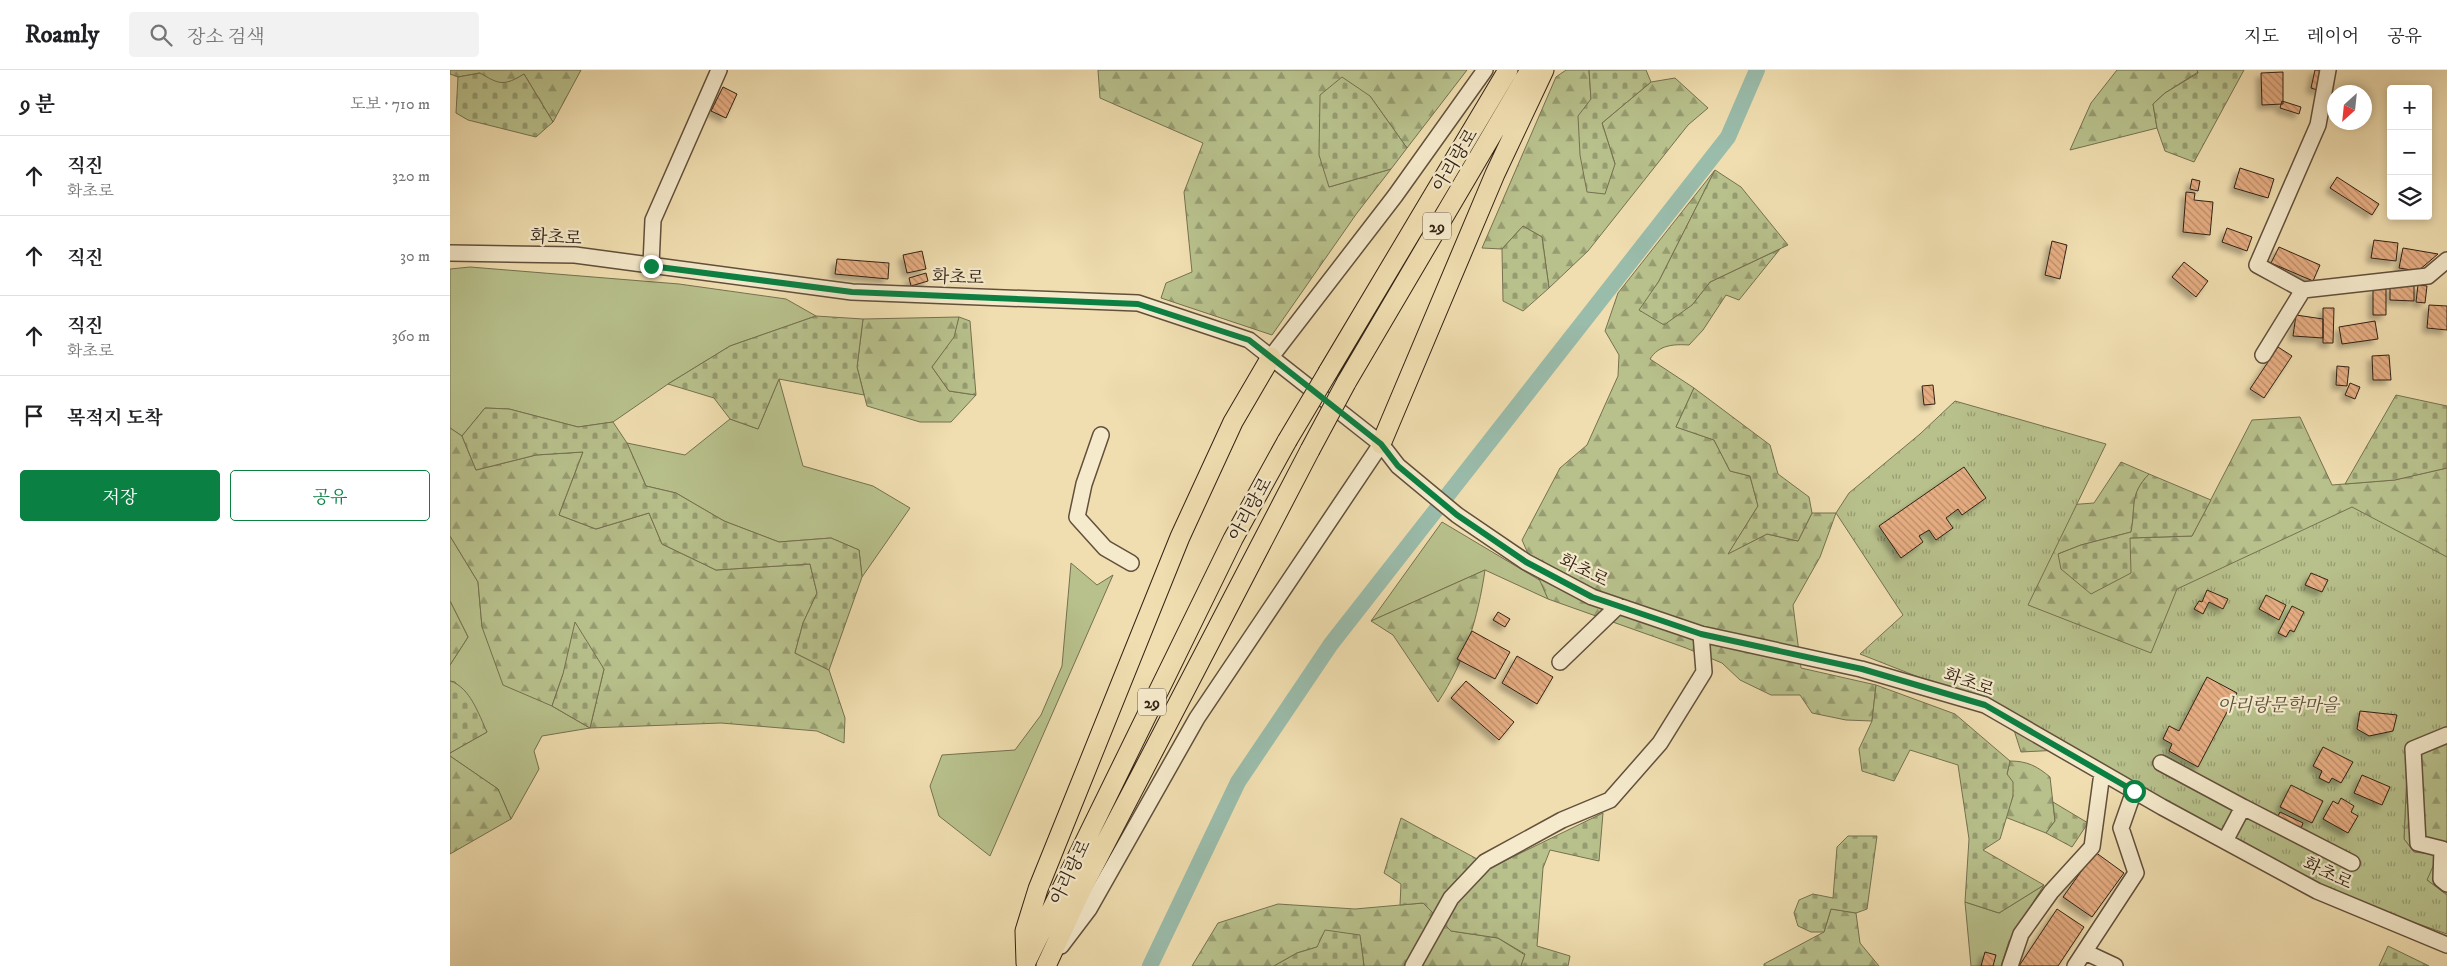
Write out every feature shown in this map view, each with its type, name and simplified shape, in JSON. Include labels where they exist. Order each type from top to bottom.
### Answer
[{"type":"main road","name":"아리랑로","points":[[1025,964],[1220,565],[1287,441],[1508,70]]},
{"type":"main road","name":"아리랑로","points":[[1046,965],[1082,888],[1346,383],[1530,70]]},
{"type":"main road","points":[[1381,444],[1495,174],[1544,70]]},
{"type":"main road","points":[[1025,964],[1025,931],[1038,888],[1180,537],[1233,422],[1271,357]]},
{"type":"street","points":[[651,266],[653,220],[719,70]]},
{"type":"street","points":[[1271,357],[1395,196],[1485,70]]},
{"type":"street","points":[[2328,70],[2318,125],[2257,265],[2303,290],[2428,276],[2447,260]]},
{"type":"street","name":"화초로","points":[[450,253],[575,255],[852,292],[1138,304],[1249,340],[1381,444],[1398,466],[1457,515],[1526,562],[1592,597],[1701,634],[1862,669],[1985,705],[2134,791],[2317,891],[2447,945]]},
{"type":"street","points":[[2263,355],[2303,290]]},
{"type":"street","points":[[1100,435],[1084,484],[1077,517],[1105,548],[1131,563]]},
{"type":"street","points":[[1046,965],[1089,909],[1197,718],[1381,444]]},
{"type":"street","points":[[1560,662],[1618,606]]},
{"type":"street","points":[[1413,966],[1451,898],[1485,862],[1562,820],[1610,800],[1654,750],[1704,672],[1701,634]]},
{"type":"street","points":[[2447,736],[2413,749],[2418,843],[2442,849],[2441,879],[2447,884]]},
{"type":"street","points":[[2160,763],[2352,863]]},
{"type":"street","points":[[2010,966],[2021,934],[2051,892],[2092,847],[2102,772]]},
{"type":"street","points":[[2075,966],[2136,873],[2121,828],[2134,791]]},
{"type":"street","points":[[2225,841],[2243,807]]},
{"type":"street","points":[[2085,952],[2115,966]]},
{"type":"green space","points":[[450,70],[581,70],[553,122],[524,74],[510,83],[488,82],[480,73],[458,77],[450,74]]},
{"type":"green space","points":[[1098,70],[1467,70],[1407,148],[1370,96],[1329,187],[1391,169],[1357,213],[1272,335],[1161,298],[1166,283],[1192,272],[1184,192],[1203,143],[1100,98]]},
{"type":"green space","points":[[1566,70],[1589,70],[1591,99],[1615,164],[1602,123],[1651,82],[1675,78],[1708,108],[1688,125],[1588,251],[1549,288],[1542,237],[1523,226],[1502,249],[1482,248],[1556,77]]},
{"type":"green space","points":[[1589,70],[1646,70],[1651,82],[1602,123],[1615,164],[1605,194],[1587,192],[1580,155],[1578,116],[1591,99]]},
{"type":"green space","points":[[2117,70],[2197,70],[2198,72],[2165,93],[2153,104],[2157,128],[2070,150],[2091,103]]},
{"type":"green space","points":[[2197,70],[2244,70],[2194,162],[2165,151],[2157,128],[2153,104],[2165,93],[2198,73]]},
{"type":"green space","points":[[480,73],[502,83],[512,81],[524,74],[553,122],[536,137],[468,120],[456,113],[458,77]]},
{"type":"green space","points":[[1342,77],[1370,96],[1407,148],[1391,169],[1329,187],[1319,155],[1320,95]]},
{"type":"green space","points":[[1715,170],[1659,281],[1640,311],[1692,305],[1710,282],[1780,249],[1739,300],[1726,295],[1703,330],[1689,345],[1667,346],[1654,354],[1650,359],[1694,388],[1676,427],[1714,440],[1730,471],[1750,476],[1758,506],[1729,553],[1767,534],[1798,541],[1812,513],[1836,513],[1820,557],[1793,605],[1801,668],[1876,685],[1872,721],[1846,720],[1812,713],[1800,695],[1771,695],[1740,680],[1722,663],[1686,648],[1548,599],[1522,540],[1560,468],[1587,445],[1618,376],[1619,355],[1605,331],[1618,293]]},
{"type":"green space","points":[[1715,170],[1741,187],[1788,245],[1710,282],[1692,305],[1664,325],[1639,310],[1659,281]]},
{"type":"green space","points":[[1523,226],[1542,237],[1549,288],[1523,311],[1503,301],[1502,249]]},
{"type":"green space","points":[[470,267],[679,284],[786,299],[816,316],[730,346],[668,384],[613,422],[578,427],[509,409],[485,408],[462,436],[450,428],[450,269]]},
{"type":"green space","points":[[816,316],[863,319],[857,367],[864,395],[779,379],[758,429],[730,419],[714,398],[668,384],[730,346]]},
{"type":"green space","points":[[959,317],[955,337],[932,367],[949,391],[976,395],[951,422],[920,422],[867,406],[857,367],[863,319]]},
{"type":"green space","points":[[959,317],[970,321],[976,395],[949,391],[932,367],[954,337]]},
{"type":"green space","points":[[779,379],[803,466],[873,486],[910,508],[862,577],[859,550],[831,538],[779,542],[724,521],[676,493],[646,486],[627,443],[685,455],[730,419],[758,429]]},
{"type":"green space","points":[[1694,388],[1770,445],[1778,474],[1809,497],[1812,513],[1798,541],[1767,534],[1728,554],[1758,506],[1750,476],[1730,471],[1714,440],[1676,427]]},
{"type":"green space","points":[[2396,395],[2447,406],[2447,468],[2395,480],[2345,484]]},
{"type":"green space","name":"아리랑문학마을","points":[[1955,401],[2106,444],[2028,605],[2151,653],[2177,589],[2352,507],[2447,557],[2447,731],[2408,748],[2404,839],[2414,852],[2438,855],[2427,880],[2447,895],[2447,934],[2339,896],[1997,708],[1860,654],[1903,615],[1836,513],[1849,493],[1920,434]]},
{"type":"green space","points":[[485,408],[509,409],[578,427],[613,422],[627,443],[646,486],[676,493],[724,521],[779,542],[831,538],[859,550],[862,577],[829,670],[795,653],[803,623],[817,593],[810,564],[716,570],[662,544],[649,513],[596,529],[559,515],[583,452],[536,455],[476,470],[462,436]]},
{"type":"green space","points":[[2300,417],[2332,485],[2394,480],[2447,468],[2447,623],[2099,748],[2021,752],[1992,661],[2041,507],[2094,503],[2121,462],[2149,474],[2138,488],[2134,501],[2131,532],[2081,545],[2058,554],[2130,538],[2192,536],[2252,420]]},
{"type":"green space","points":[[450,428],[462,436],[476,470],[536,455],[583,452],[559,515],[596,529],[649,513],[662,544],[716,570],[810,564],[817,593],[803,623],[795,653],[829,670],[845,718],[844,743],[817,731],[721,723],[590,728],[604,669],[563,674],[552,706],[503,685],[482,627],[478,582],[450,536]]},
{"type":"green space","points":[[2149,474],[2211,500],[2192,536],[2130,538],[2131,573],[2091,594],[2061,569],[2058,554],[2081,545],[2131,532],[2134,501],[2138,488]]},
{"type":"green space","points":[[1442,522],[1541,581],[1548,599],[1485,570],[1371,621]]},
{"type":"green space","points":[[450,536],[478,582],[482,627],[552,706],[590,728],[542,736],[534,751],[539,769],[511,819],[498,789],[450,756],[450,753],[487,732],[455,682],[450,681],[450,665],[468,637],[450,601]]},
{"type":"green space","points":[[1071,563],[1097,585],[1113,575],[990,856],[939,816],[930,786],[942,755],[1015,750],[1041,715],[1062,666]]},
{"type":"green space","points":[[1485,570],[1469,639],[1456,671],[1438,702],[1393,635],[1371,621]]},
{"type":"green space","points":[[450,601],[468,637],[450,665]]},
{"type":"green space","points":[[575,622],[604,669],[590,728],[552,706],[563,674]]},
{"type":"green space","points":[[450,681],[457,684],[468,695],[487,732],[450,753]]},
{"type":"green space","points":[[1876,685],[1955,714],[2010,761],[2007,774],[2013,782],[2013,796],[2000,839],[1983,850],[2044,885],[1999,913],[1965,902],[1969,839],[1958,765],[1910,750],[1894,781],[1862,771],[1859,749],[1872,721]]},
{"type":"green space","points":[[2447,731],[2447,895],[2427,880],[2414,852],[2404,839],[2408,748]]},
{"type":"green space","points":[[450,756],[498,789],[511,819],[450,854]]},
{"type":"green space","points":[[2010,761],[2031,765],[2050,777],[2055,821],[2046,833],[2005,817],[2013,796],[2007,774]]},
{"type":"green space","points":[[2053,802],[2088,823],[2072,847],[2046,833],[2055,821]]},
{"type":"green space","points":[[1603,813],[1599,861],[1550,850],[1543,868],[1537,946],[1570,956],[1568,966],[1521,966],[1525,954],[1498,938],[1451,931],[1423,903],[1400,905],[1401,884],[1384,873],[1401,818],[1492,867]]},
{"type":"green space","points":[[1848,836],[1877,836],[1867,909],[1856,913],[1831,909],[1824,932],[1811,932],[1798,926],[1794,913],[1799,900],[1813,894],[1833,898],[1837,847]]},
{"type":"green space","points":[[2044,885],[2009,941],[2001,966],[1971,966],[1965,902],[1999,913]]},
{"type":"green space","points":[[1423,903],[1451,931],[1498,938],[1525,955],[1521,966],[1364,966],[1361,943],[1317,947],[1297,953],[1274,966],[1192,966],[1218,923],[1278,904],[1355,909]]},
{"type":"green space","points":[[1831,909],[1856,913],[1860,943],[1879,966],[1764,966],[1764,964],[1824,932]]},
{"type":"green space","points":[[1325,930],[1360,935],[1364,966],[1274,966],[1297,953],[1317,947]]},
{"type":"green space","points":[[2388,946],[2429,966],[2379,966]]},
{"type":"building","points":[[2315,70],[2325,70],[2320,91],[2311,88]]},
{"type":"building","points":[[2283,72],[2283,104],[2262,105],[2261,73]]},
{"type":"building","points":[[723,87],[737,94],[726,118],[711,111]]},
{"type":"building","points":[[2282,101],[2301,107],[2299,114],[2280,108]]},
{"type":"building","points":[[2240,168],[2274,179],[2268,198],[2234,188]]},
{"type":"building","points":[[2337,177],[2379,204],[2372,215],[2330,188]]},
{"type":"building","points":[[2192,179],[2200,181],[2198,191],[2190,189]]},
{"type":"building","points":[[2186,192],[2195,193],[2194,200],[2213,202],[2210,235],[2183,232]]},
{"type":"building","points":[[2227,228],[2252,237],[2247,251],[2222,242]]},
{"type":"building","points":[[2374,240],[2398,243],[2396,261],[2371,258]]},
{"type":"building","points":[[2052,241],[2067,245],[2060,279],[2045,275]]},
{"type":"building","points":[[2279,247],[2320,265],[2313,281],[2271,263]]},
{"type":"building","points":[[2403,248],[2438,254],[2418,271],[2399,268]]},
{"type":"building","points":[[922,251],[926,269],[907,273],[903,255]]},
{"type":"building","points":[[837,259],[889,263],[888,279],[835,274]]},
{"type":"building","points":[[2184,262],[2208,281],[2196,297],[2172,277]]},
{"type":"building","points":[[926,273],[928,281],[911,286],[909,278]]},
{"type":"building","points":[[2418,285],[2427,286],[2425,303],[2416,302]]},
{"type":"building","points":[[2390,286],[2414,286],[2414,301],[2390,300]]},
{"type":"building","points":[[2373,289],[2386,289],[2386,315],[2373,315]]},
{"type":"building","points":[[2429,305],[2447,306],[2447,330],[2427,328]]},
{"type":"building","points":[[2323,308],[2334,308],[2333,343],[2323,343]]},
{"type":"building","points":[[2296,315],[2323,319],[2323,338],[2293,336]]},
{"type":"building","points":[[2375,321],[2378,339],[2342,344],[2339,327]]},
{"type":"building","points":[[2278,347],[2292,356],[2264,398],[2250,389]]},
{"type":"building","points":[[2389,355],[2391,380],[2373,380],[2372,356]]},
{"type":"building","points":[[2337,366],[2349,367],[2347,386],[2336,385]]},
{"type":"building","points":[[2350,383],[2360,387],[2355,399],[2345,395]]},
{"type":"building","points":[[1933,385],[1935,404],[1924,405],[1922,386]]},
{"type":"building","points":[[1964,467],[1986,498],[1962,515],[1958,509],[1946,518],[1953,528],[1936,540],[1929,530],[1919,536],[1923,542],[1901,558],[1879,526]]},
{"type":"building","points":[[2311,573],[2328,580],[2322,592],[2305,585]]},
{"type":"building","points":[[2207,590],[2228,599],[2223,609],[2209,602],[2203,614],[2194,609],[2199,601],[2202,602]]},
{"type":"building","points":[[2266,595],[2286,605],[2279,620],[2259,609]]},
{"type":"building","points":[[2292,606],[2304,612],[2294,632],[2290,630],[2286,637],[2278,633]]},
{"type":"building","points":[[1498,612],[1510,619],[1505,627],[1493,620]]},
{"type":"building","points":[[1472,631],[1510,652],[1495,679],[1457,659]]},
{"type":"building","points":[[1517,656],[1553,677],[1537,704],[1502,683]]},
{"type":"building","points":[[2207,677],[2237,693],[2198,767],[2169,751],[2172,744],[2163,739],[2169,726],[2179,731]]},
{"type":"building","points":[[1466,681],[1514,722],[1499,740],[1451,698]]},
{"type":"building","points":[[2360,711],[2397,715],[2393,731],[2369,736],[2357,729]]},
{"type":"building","points":[[2323,747],[2353,762],[2341,783],[2332,778],[2329,783],[2319,778],[2322,771],[2313,766]]},
{"type":"building","points":[[2362,775],[2390,787],[2382,805],[2354,793]]},
{"type":"building","points":[[2291,785],[2323,801],[2312,823],[2280,807]]},
{"type":"building","points":[[2341,798],[2354,806],[2351,812],[2358,816],[2348,833],[2323,819],[2333,801],[2338,804]]},
{"type":"building","points":[[2280,812],[2303,823],[2300,831],[2276,820]]},
{"type":"building","points":[[2095,852],[2124,873],[2092,917],[2063,897]]},
{"type":"building","points":[[2057,909],[2084,927],[2058,966],[2019,966]]},
{"type":"building","points":[[1985,952],[1996,955],[1993,966],[1981,966]]},
{"type":"waterway","points":[[1150,966],[1238,782],[1331,644],[1728,137],[1757,70]]},
{"type":"route","points":[[651,266],[852,292],[1138,304],[1249,340],[1381,444],[1398,466],[1457,515],[1526,562],[1592,597],[1701,634],[1862,669],[1985,705],[2134,791]]}]
